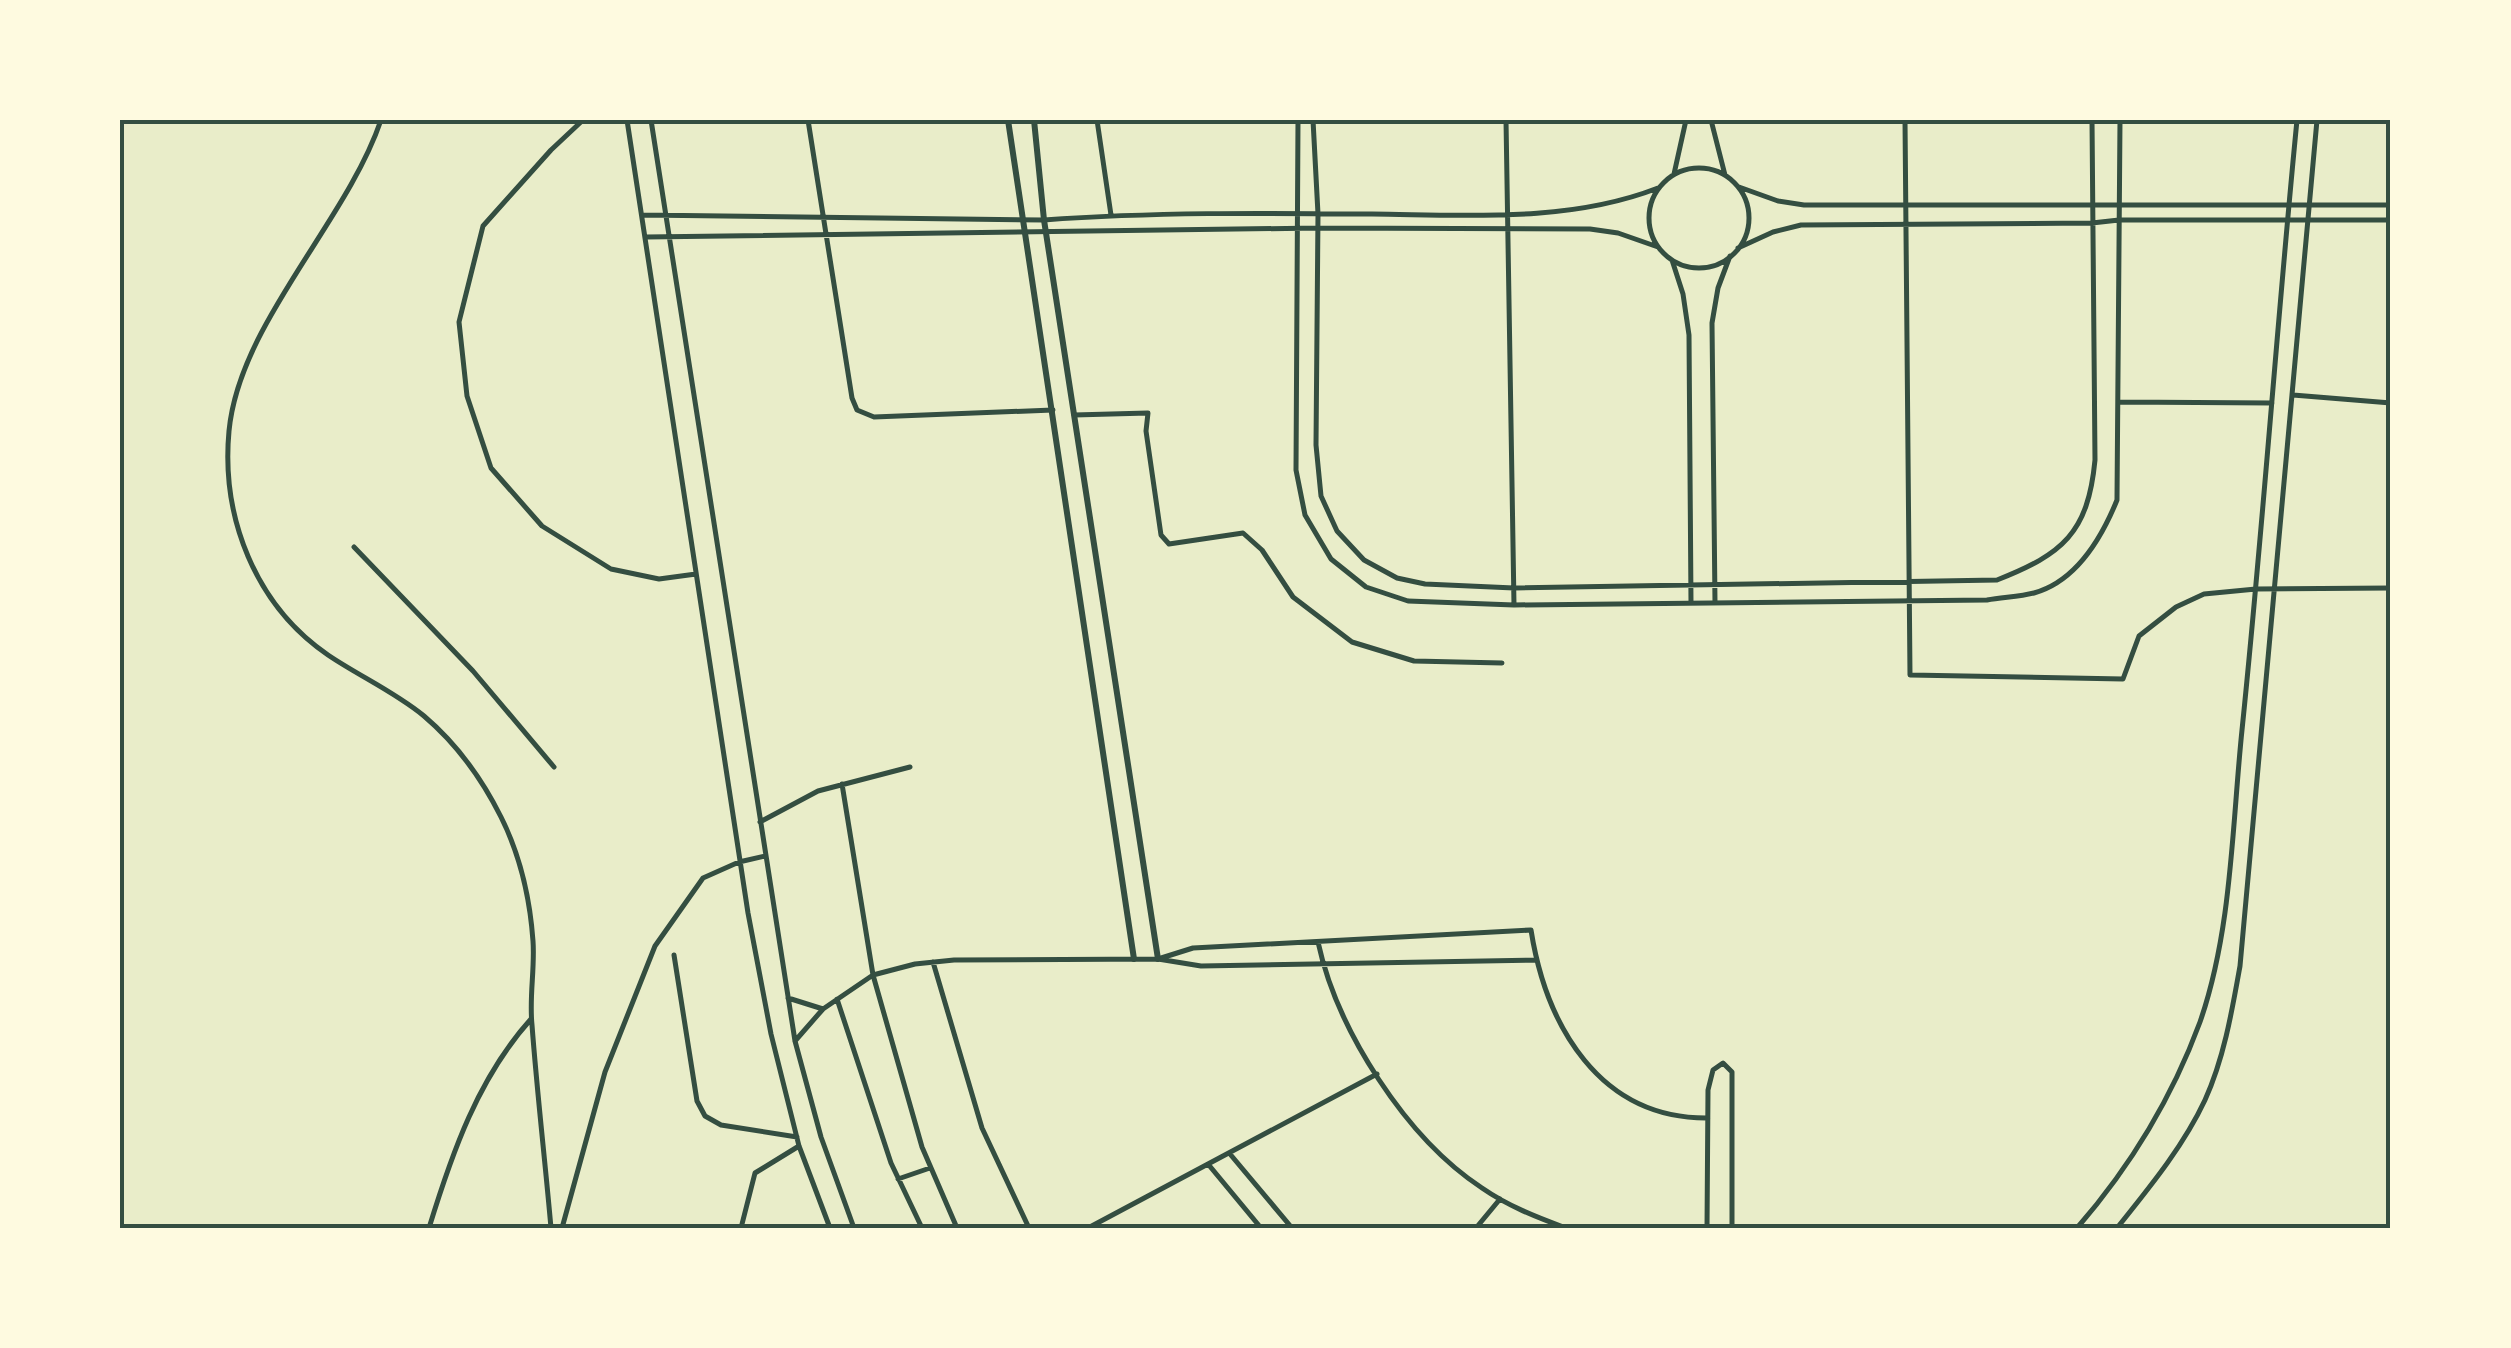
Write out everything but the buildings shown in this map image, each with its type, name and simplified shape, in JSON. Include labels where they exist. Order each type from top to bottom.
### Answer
[{"type":"street","points":[[381,120],[360,170],[275,312],[242,376],[230,429],[231,502],[238,534],[254,571],[299,631],[326,653],[422,714],[458,748],[481,781],[517,854],[533,943],[531,1019],[551,1228]]},
{"type":"street","points":[[583,120],[483,226],[460,322],[467,396],[492,468],[542,526],[611,569],[659,578],[696,574]]},
{"type":"street","points":[[619,120],[628,121],[739,862],[771,1034],[799,1146],[830,1228]]},
{"type":"street","points":[[652,120],[794,1041],[854,1228]]},
{"type":"street","points":[[808,120],[854,404],[862,414],[874,417],[1053,410]]},
{"type":"street","points":[[1008,120],[1134,959]]},
{"type":"street","points":[[1034,120],[1046,234],[1158,959]]},
{"type":"street","points":[[1097,120],[1110,215]]},
{"type":"street","points":[[1298,120],[1296,470],[1305,515],[1331,559],[1366,587],[1408,601],[1514,605],[1986,600],[2037,592],[2076,568],[2102,537],[2117,500],[2120,120]]},
{"type":"street","points":[[1314,120],[1318,214],[1316,445],[1322,496],[1337,530],[1364,560],[1398,578],[1425,584],[1514,588],[1997,580],[2033,566],[2064,542],[2083,517],[2092,490],[2094,460],[2092,120]]},
{"type":"street","points":[[1506,120],[1514,605]]},
{"type":"street","points":[[1674,174],[1686,120]]},
{"type":"street","points":[[1711,120],[1725,175]]},
{"type":"street","points":[[1905,120],[1910,675],[2122,679],[2140,636],[2176,607],[2204,594],[2256,589],[2391,588]]},
{"type":"street","points":[[2076,1228],[2115,1184],[2164,1103],[2201,1018],[2220,939],[2298,120]]},
{"type":"street","points":[[2118,1228],[2163,1170],[2204,1100],[2228,1034],[2240,966],[2317,120]]},
{"type":"street","points":[[643,215],[1025,220],[1299,213],[1509,215],[1610,205],[1658,188],[1674,174],[1694,168],[1725,175],[1738,187],[1748,211],[1748,224],[1738,248]]},
{"type":"street","points":[[1738,187],[1804,205],[2391,205]]},
{"type":"street","points":[[1658,188],[1649,218],[1658,247]]},
{"type":"street","points":[[646,237],[1318,228],[1603,230],[1658,247],[1672,260],[1696,268],[1708,267],[1774,232],[1801,225],[2391,220]]},
{"type":"street","points":[[1715,603],[1712,323],[1718,288],[1730,256]]},
{"type":"street","points":[[1672,260],[1688,321],[1692,603]]},
{"type":"street","points":[[2293,395],[2391,403]]},
{"type":"street","points":[[2120,402],[2272,403]]},
{"type":"street","points":[[1074,415],[1148,413],[1146,431],[1161,535],[1169,544],[1243,532],[1262,550],[1292,597],[1352,642],[1414,661],[1502,663]]},
{"type":"street","points":[[354,547],[473,671],[554,767]]},
{"type":"street","points":[[760,822],[818,792],[910,768]]},
{"type":"street","points":[[842,784],[873,975],[914,1123],[957,1228]]},
{"type":"street","points":[[562,1228],[605,1072],[655,946],[703,878],[739,862],[765,856]]},
{"type":"street","points":[[1158,959],[1192,948],[1531,930],[1548,1002],[1574,1048],[1599,1076],[1632,1099],[1670,1115],[1708,1118]]},
{"type":"street","points":[[1318,942],[1351,1032],[1376,1074],[1432,1146],[1479,1187],[1522,1211],[1566,1228]]},
{"type":"street","points":[[674,955],[697,1101],[704,1116],[722,1125],[797,1136]]},
{"type":"street","points":[[794,1041],[823,1009],[873,975],[933,962],[1158,959],[1201,966],[1536,960]]},
{"type":"street","points":[[933,962],[982,1128],[1029,1228]]},
{"type":"street","points":[[788,998],[823,1009]]},
{"type":"street","points":[[838,999],[898,1179],[922,1228]]},
{"type":"street","points":[[428,1228],[471,1108],[512,1040],[531,1019]]},
{"type":"street","points":[[1707,1228],[1708,1118],[1711,1075],[1718,1064],[1732,1072],[1732,1228]]},
{"type":"street","points":[[1088,1228],[1376,1074]]},
{"type":"street","points":[[741,1228],[755,1172],[799,1146]]},
{"type":"street","points":[[1230,1154],[1292,1228]]},
{"type":"street","points":[[1208,1164],[1261,1228]]},
{"type":"street","points":[[898,1179],[930,1168]]},
{"type":"street","points":[[1476,1228],[1500,1199]]}]
